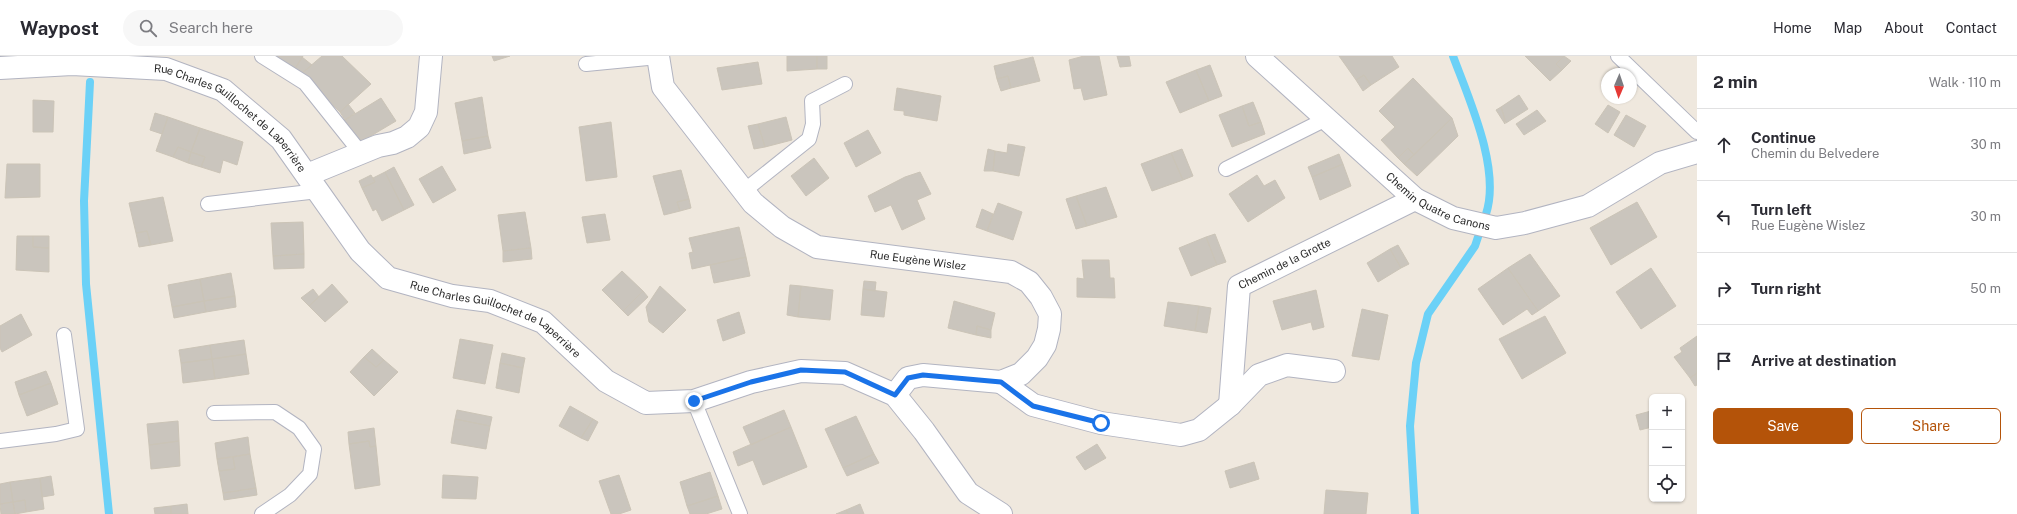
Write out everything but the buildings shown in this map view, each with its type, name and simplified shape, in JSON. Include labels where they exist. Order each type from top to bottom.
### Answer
[{"type":"street","points":[[312,183],[360,152],[393,143],[407,137],[419,127],[426,112],[431,56]]},
{"type":"street","name":"Chemin Quatre Canons","points":[[1257,56],[1415,199],[1453,218],[1496,228],[1525,223],[1588,206],[1660,163],[1697,152]]},
{"type":"street","name":"Rue Eugène Wislez","points":[[658,57],[663,87],[753,203],[782,227],[816,247],[1011,272],[1029,282],[1041,297],[1050,314],[1049,329],[1045,345],[1037,358],[1021,374],[1001,382],[923,375],[908,378],[895,395]]},
{"type":"street","name":"Rue Charles Guillochet de Laperrière","points":[[0,68],[72,60],[119,61],[166,69],[223,90],[281,139],[360,250],[388,278],[452,296],[490,301],[543,322],[606,381],[646,403],[694,401],[751,382],[801,370],[845,372],[895,395],[924,431],[968,493],[1001,514]]},
{"type":"street","name":"Chemin de la Grotte","points":[[1230,404],[1239,286],[1415,199]]},
{"type":"street","points":[[1001,382],[1033,406],[1101,423],[1181,435],[1199,430],[1230,404],[1259,374],[1287,365],[1334,371]]},
{"type":"lane","points":[[262,56],[305,83],[360,152]]},
{"type":"lane","points":[[1618,56],[1697,132]]},
{"type":"lane","points":[[586,64],[658,57]]},
{"type":"lane","points":[[744,191],[809,139],[813,124],[812,101],[845,84]]},
{"type":"lane","points":[[1226,169],[1326,119]]},
{"type":"lane","points":[[208,204],[312,183]]},
{"type":"lane","points":[[0,441],[56,434],[77,429],[64,335]]},
{"type":"lane","points":[[694,401],[740,514]]},
{"type":"lane","points":[[214,414],[275,412],[299,428],[314,449],[310,474],[290,495],[262,514]]},
{"type":"waterway","points":[[1453,56],[1481,134],[1486,156],[1490,196],[1486,214]]},
{"type":"waterway","points":[[90,82],[84,201],[86,284],[109,514]]},
{"type":"waterway","points":[[1415,514],[1410,426],[1416,363],[1428,314],[1475,246],[1478,237]]},
{"type":"route","points":[[694,401],[751,382],[801,370],[845,372],[895,395],[908,378],[923,375],[1001,382],[1033,406],[1101,423]]}]
